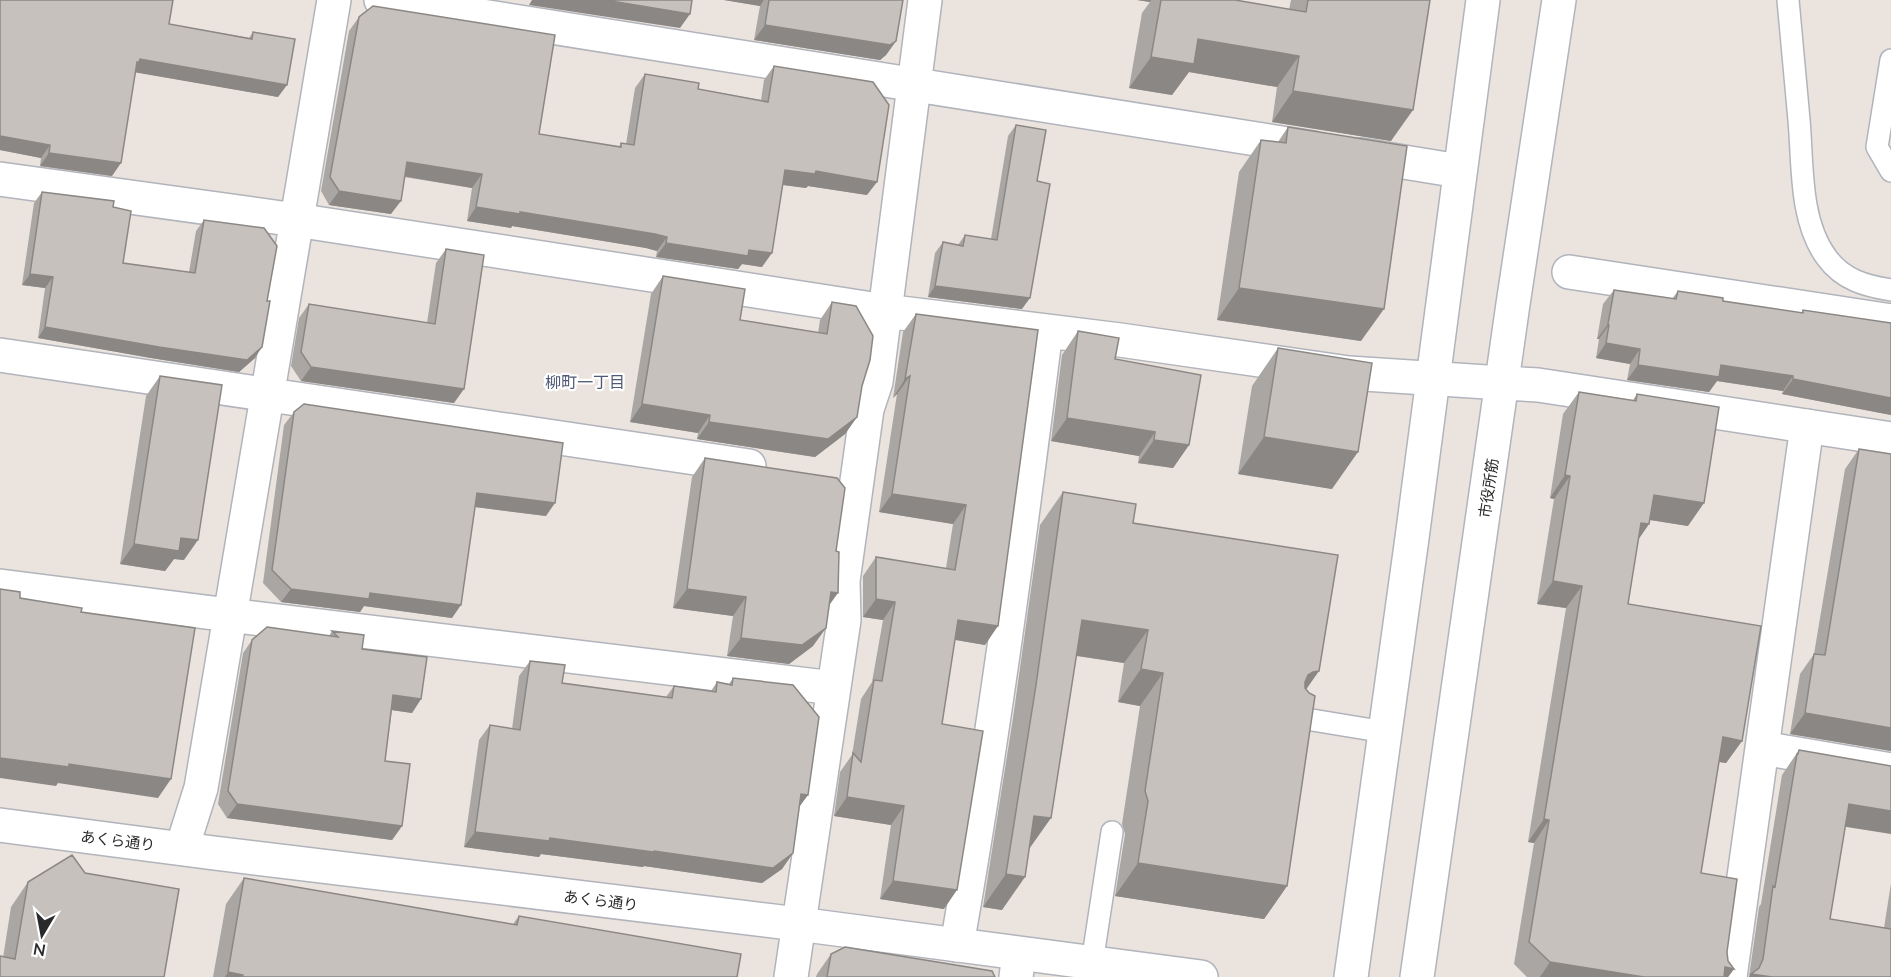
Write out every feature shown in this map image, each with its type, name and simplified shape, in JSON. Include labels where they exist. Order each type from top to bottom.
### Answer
[{"type":"street","points":[[182,848],[201,788],[334,0]]},
{"type":"street","points":[[381,0],[1459,171]]},
{"type":"street","points":[[791,977],[844,620],[843,480],[876,382],[925,0]]},
{"type":"street","points":[[1352,977],[1483,0]]},
{"type":"street","name":"市役所筋","points":[[1417,977],[1559,0]]},
{"type":"street","points":[[0,179],[296,220],[885,311],[1349,373],[1538,385],[1891,439]]},
{"type":"street","points":[[1569,272],[1891,321]]},
{"type":"street","points":[[957,945],[1028,478],[1046,331]]},
{"type":"street","points":[[0,355],[783,471]]},
{"type":"street","points":[[1730,977],[1807,426]]},
{"type":"street","points":[[0,586],[834,687]]},
{"type":"street","points":[[1762,748],[1891,770]]},
{"type":"street","name":"あくら通り","points":[[0,825],[957,945],[1017,965],[1092,963],[1201,977]]},
{"type":"lane","points":[[1788,0],[1806,200],[1814,236],[1827,259],[1844,275],[1867,286],[1891,290]]},
{"type":"lane","points":[[1891,60],[1877,147],[1891,171]]},
{"type":"lane","points":[[1294,717],[1385,732]]},
{"type":"lane","points":[[1092,963],[1112,832]]},
{"type":"building","points":[[0,0],[173,0],[169,24],[252,39],[253,32],[295,39],[287,85],[140,59],[137,62],[121,163],[49,153],[50,145],[0,136]]},
{"type":"building","points":[[605,0],[692,0],[690,14]]},
{"type":"building","points":[[769,0],[903,0],[896,41],[890,45],[765,25]]},
{"type":"building","points":[[1161,0],[1235,0],[1306,12],[1308,0],[1430,0],[1413,110],[1293,91],[1299,56],[1198,39],[1194,64],[1151,57]]},
{"type":"building","points":[[373,6],[555,35],[539,134],[621,147],[621,143],[634,145],[645,74],[699,83],[698,89],[768,102],[774,66],[873,82],[889,105],[877,182],[816,171],[815,174],[785,170],[772,253],[749,250],[748,256],[666,243],[667,237],[655,234],[476,207],[482,174],[407,162],[401,201],[339,191],[330,177],[359,17]]},
{"type":"building","points":[[1016,125],[1046,130],[1037,181],[1050,184],[1030,298],[935,286],[943,242],[963,246],[965,235],[997,240]]},
{"type":"building","points":[[1288,127],[1407,146],[1384,309],[1239,288],[1261,140],[1286,143]]},
{"type":"building","points":[[42,192],[114,201],[113,207],[131,211],[123,263],[195,273],[204,220],[264,228],[277,246],[267,301],[270,301],[262,347],[247,360],[45,327],[53,277],[30,274]]},
{"type":"building","points":[[446,249],[484,255],[464,389],[311,367],[301,352],[309,304],[435,324]]},
{"type":"building","points":[[663,276],[745,289],[740,320],[827,334],[832,302],[856,306],[873,336],[857,417],[828,439],[709,422],[710,415],[642,404]]},
{"type":"building","points":[[1614,290],[1676,299],[1678,291],[1723,298],[1723,301],[1891,323],[1891,398],[1793,379],[1793,376],[1721,365],[1719,377],[1638,365],[1640,349],[1606,343]]},
{"type":"building","points":[[916,314],[1038,330],[998,626],[958,620],[942,724],[983,731],[957,890],[893,881],[904,806],[847,797],[853,753],[861,762],[874,680],[882,681],[895,602],[876,599],[876,557],[955,570],[966,505],[892,494],[910,376],[905,379]]},
{"type":"building","points":[[1078,331],[1119,338],[1115,359],[1201,375],[1189,445],[1154,440],[1155,432],[1067,418]]},
{"type":"building","points":[[1278,348],[1372,363],[1358,452],[1264,437]]},
{"type":"building","points":[[160,376],[222,385],[198,540],[181,538],[179,551],[134,544]]},
{"type":"building","points":[[1579,392],[1636,401],[1637,394],[1719,407],[1704,503],[1654,495],[1649,524],[1641,523],[1628,604],[1761,626],[1742,741],[1723,737],[1701,873],[1737,879],[1727,952],[1728,961],[1734,969],[1725,967],[1724,977],[1644,977],[1550,962],[1529,942],[1549,820],[1544,819],[1582,586],[1553,581],[1570,476],[1565,475]]},
{"type":"building","points":[[304,404],[563,443],[555,503],[477,493],[461,605],[370,593],[369,599],[291,589],[272,570],[294,412]]},
{"type":"building","points":[[1859,449],[1891,454],[1891,728],[1805,713],[1814,654],[1825,655]]},
{"type":"building","points":[[705,458],[837,478],[845,488],[836,551],[839,552],[838,593],[831,592],[826,628],[802,645],[741,638],[746,597],[687,589]]},
{"type":"building","points":[[1063,492],[1136,504],[1133,523],[1338,555],[1319,671],[1308,675],[1305,682],[1305,688],[1315,696],[1287,886],[1138,863],[1148,801],[1145,791],[1163,673],[1141,669],[1148,630],[1082,620],[1051,818],[1034,816],[1025,877],[1006,874]]},
{"type":"building","points":[[0,589],[20,592],[20,598],[82,608],[81,612],[195,628],[171,779],[69,764],[69,767],[0,758]]},
{"type":"building","points":[[267,627],[338,637],[332,631],[364,635],[362,649],[427,657],[421,699],[393,695],[385,761],[410,764],[402,826],[237,804],[228,791],[252,640]]},
{"type":"building","points":[[530,661],[565,665],[562,683],[672,698],[674,686],[716,692],[717,682],[732,685],[733,678],[793,685],[819,717],[808,795],[801,794],[793,853],[773,868],[550,838],[549,841],[475,832],[490,725],[520,730]]},
{"type":"building","points":[[1799,750],[1891,766],[1891,811],[1849,804],[1830,919],[1891,929],[1891,977],[1772,977],[1751,974],[1759,968],[1763,959],[1773,886],[1775,887]]},
{"type":"building","points":[[72,855],[85,873],[179,889],[164,977],[0,977],[0,956],[15,959],[28,882]]},
{"type":"building","points":[[244,878],[517,925],[519,916],[741,954],[737,977],[242,977],[243,975],[228,972]]},
{"type":"building","points":[[845,947],[992,971],[995,977],[827,977],[831,954]]},
{"type":"district","name":"柳町一丁目","points":[[585,381]]}]
